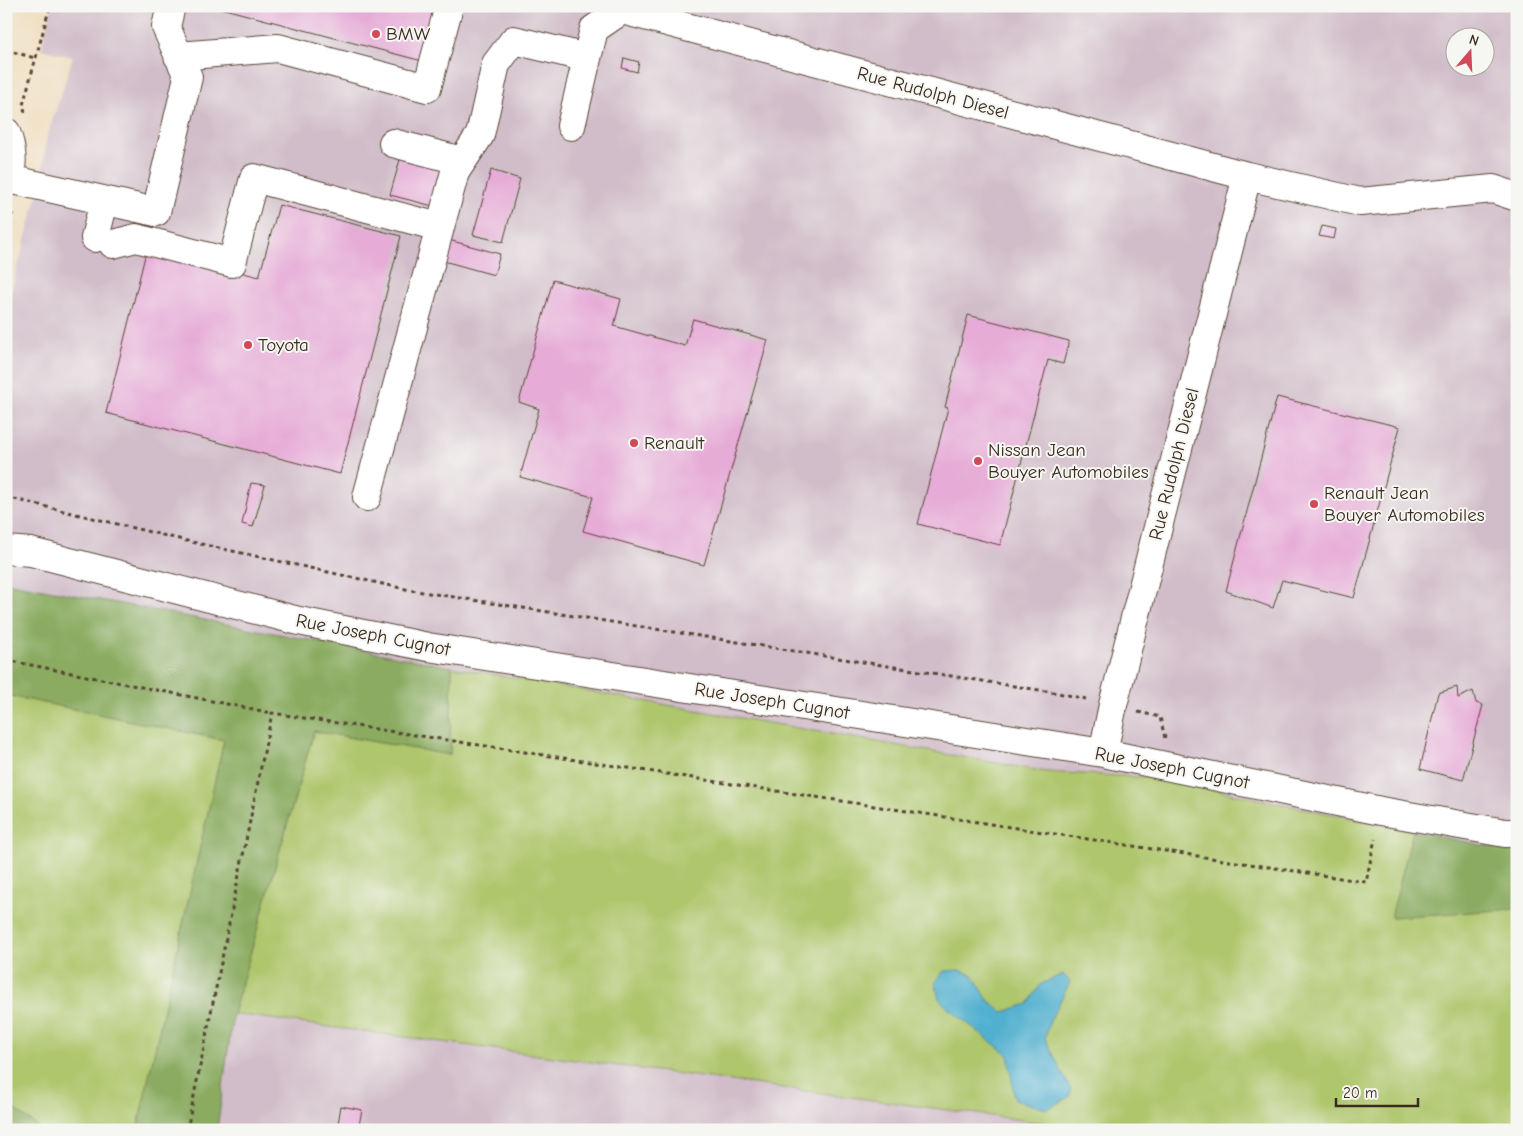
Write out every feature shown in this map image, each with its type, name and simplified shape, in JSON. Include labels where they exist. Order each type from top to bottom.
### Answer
[{"type":"street","points":[[6,132],[12,156],[8,181],[156,212],[188,77],[166,26],[171,6]]},
{"type":"street","points":[[178,56],[278,48],[427,88],[449,6]]},
{"type":"street","points":[[571,126],[594,29],[623,8]]},
{"type":"street","name":"Rue Rudolph Diesel","points":[[623,8],[1247,176],[1360,202],[1493,189],[1517,197]]},
{"type":"street","points":[[367,497],[455,172],[480,135],[496,64],[514,40],[587,58]]},
{"type":"street","points":[[393,143],[462,161]]},
{"type":"street","name":"Rue Rudolph Diesel","points":[[1102,753],[1247,176]]},
{"type":"street","points":[[104,201],[104,241],[136,238],[232,263],[254,178],[439,227]]},
{"type":"street","name":"Rue Joseph Cugnot","points":[[6,541],[19,552],[300,621],[428,647],[1102,753],[1381,811],[1505,833],[1517,833]]},
{"type":"path","points":[[6,50],[35,58]]},
{"type":"path","points":[[6,496],[187,541],[410,590],[1058,693],[1160,717],[1167,743]]},
{"type":"path","points":[[6,660],[272,713],[1366,882],[1381,811]]},
{"type":"path","points":[[187,1130],[272,713]]},
{"type":"shaded area","points":[[52,6],[1517,6],[1517,847],[1492,847],[1157,778],[1047,772],[453,667],[6,582],[6,310],[36,200],[44,162],[46,140],[73,57],[41,49]]},
{"type":"shaded area","points":[[233,1014],[1096,1130],[217,1130]]},
{"type":"green space","points":[[6,582],[452,667],[450,755],[314,731],[233,1014],[217,1130],[137,1130],[224,740],[6,695]]},
{"type":"green space","points":[[452,667],[1047,772],[1157,778],[1413,831],[1392,917],[1517,908],[1517,1130],[1096,1130],[233,1014],[314,731],[450,755]]},
{"type":"green space","points":[[6,695],[224,740],[137,1130],[42,1130],[6,1103]]},
{"type":"green space","points":[[1413,831],[1492,847],[1517,847],[1517,909],[1391,917]]},
{"type":"green space","points":[[6,1103],[42,1130],[6,1130]]},
{"type":"water","points":[[959,970],[973,975],[988,1000],[1003,1012],[1028,1004],[1041,984],[1063,974],[1070,982],[1050,1021],[1045,1038],[1071,1090],[1069,1097],[1047,1109],[1015,1100],[1008,1055],[939,999],[935,983],[944,971]]},
{"type":"building","name":"BMW","points":[[213,6],[440,6],[426,62]]},
{"type":"building","points":[[624,58],[639,62],[637,72],[622,68]]},
{"type":"building","points":[[401,156],[443,168],[433,206],[390,195]]},
{"type":"building","points":[[491,170],[520,179],[503,242],[473,235]]},
{"type":"building","name":"Toyota","points":[[279,205],[401,236],[340,474],[106,413],[147,248],[259,277]]},
{"type":"building","points":[[1322,226],[1336,229],[1334,239],[1319,236]]},
{"type":"building","points":[[445,239],[500,254],[494,275],[440,260]]},
{"type":"building","name":"Renault","points":[[553,280],[621,299],[614,326],[685,346],[693,319],[768,340],[704,565],[583,531],[593,497],[520,477],[539,409],[519,402]]},
{"type":"building","name":"Nissan Jean Bouyer Automobiles","points":[[968,315],[1069,341],[1063,364],[1048,360],[1000,545],[918,524],[948,408],[945,407]]},
{"type":"building","name":"Renault Jean Bouyer Automobiles","points":[[1277,397],[1400,427],[1354,598],[1282,580],[1273,608],[1226,591]]},
{"type":"building","points":[[251,483],[265,485],[253,527],[242,524]]},
{"type":"building","points":[[1457,687],[1458,698],[1473,691],[1476,703],[1483,705],[1463,780],[1420,769],[1438,693]]},
{"type":"building","points":[[341,1106],[362,1110],[358,1130],[337,1130]]},
{"type":"place","name":"BMW","points":[[376,34]]},
{"type":"place","name":"Toyota","points":[[248,345]]},
{"type":"place","name":"Renault","points":[[634,443]]},
{"type":"place","name":"Nissan Jean Bouyer Automobiles","points":[[978,461]]},
{"type":"place","name":"Renault Jean Bouyer Automobiles","points":[[1314,504]]}]
